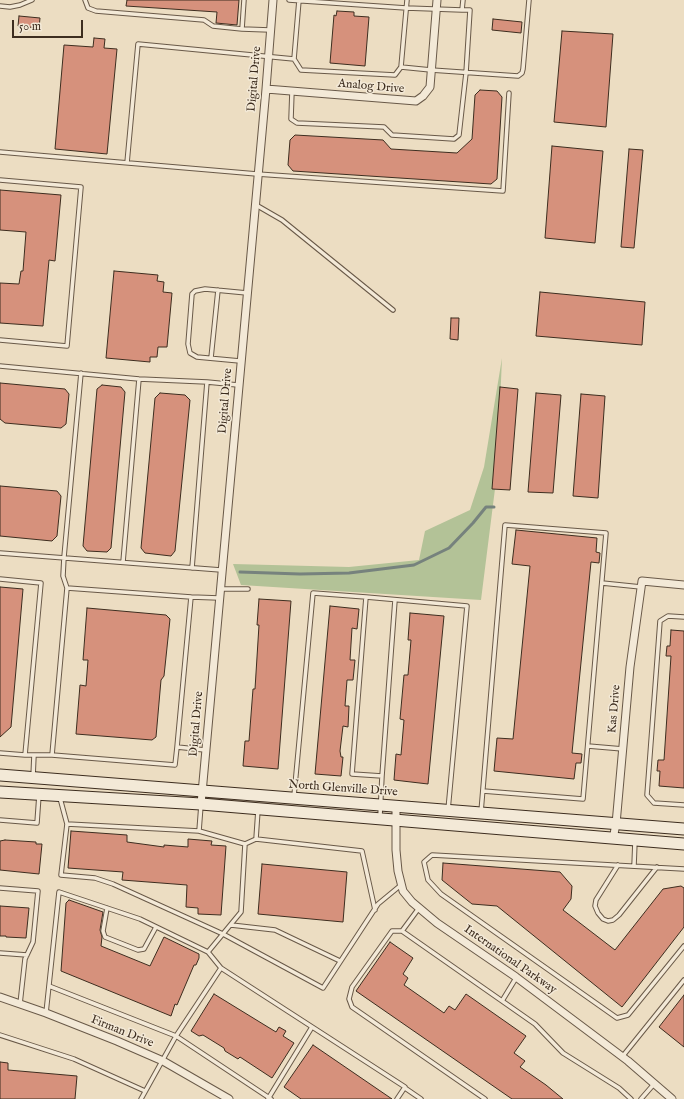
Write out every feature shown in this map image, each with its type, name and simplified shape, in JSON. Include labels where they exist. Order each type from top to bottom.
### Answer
[{"type":"street","name":"Digital Drive","points":[[201,804],[273,0]]},
{"type":"street","name":"Analog Drive","points":[[266,89],[416,101],[423,96],[430,87],[437,0]]},
{"type":"street","points":[[641,584],[684,585]]},
{"type":"street","name":"Kas Drive","points":[[613,839],[616,824],[630,668],[641,584]]},
{"type":"street","name":"North Glenville Drive","points":[[0,775],[684,829]]},
{"type":"street","points":[[33,778],[38,795]]},
{"type":"street","points":[[0,792],[201,804],[684,844]]},
{"type":"street","name":"International Parkway","points":[[396,807],[398,871],[403,891],[412,902],[437,922],[516,977],[622,1057],[672,1099]]},
{"type":"street","name":"Firman Drive","points":[[0,997],[46,1013],[163,1061],[229,1099]]},
{"type":"lane","points":[[0,6],[10,7],[32,0]]},
{"type":"lane","points":[[85,0],[88,8],[96,11],[204,20],[213,26],[270,30]]},
{"type":"lane","points":[[242,28],[244,0]]},
{"type":"lane","points":[[289,0],[406,8],[470,10],[466,73],[459,135],[454,139],[392,135],[384,127],[297,123],[290,119],[292,91]]},
{"type":"lane","points":[[299,0],[294,60],[301,70],[395,75],[401,66],[407,0]]},
{"type":"lane","points":[[462,10],[463,0]]},
{"type":"lane","points":[[401,66],[466,73],[518,76],[522,73],[529,0]]},
{"type":"lane","points":[[127,163],[138,44],[268,56],[294,60]]},
{"type":"lane","points":[[0,152],[257,174],[502,191],[509,93]]},
{"type":"lane","points":[[0,180],[81,187],[67,346],[0,340]]},
{"type":"lane","points":[[255,204],[282,220],[393,310]]},
{"type":"lane","points":[[240,361],[192,356],[190,354],[188,344],[192,294],[199,290],[247,293]]},
{"type":"lane","points":[[211,358],[218,290]]},
{"type":"lane","points":[[0,366],[139,379],[238,385]]},
{"type":"lane","points":[[52,755],[67,588],[63,576],[64,557],[81,373]]},
{"type":"lane","points":[[123,562],[139,379]]},
{"type":"lane","points":[[192,568],[207,382]]},
{"type":"lane","points":[[481,813],[505,524],[606,533],[583,799],[483,791]]},
{"type":"lane","points":[[0,553],[221,570]]},
{"type":"lane","points":[[0,579],[41,583],[25,755]]},
{"type":"lane","points":[[602,583],[641,584]]},
{"type":"lane","points":[[67,588],[219,598]]},
{"type":"lane","points":[[220,589],[248,589]]},
{"type":"lane","points":[[294,799],[313,593],[366,597],[467,606],[448,811]]},
{"type":"lane","points":[[0,753],[52,755],[175,765],[191,597]]},
{"type":"lane","points":[[366,597],[352,774],[382,776]]},
{"type":"lane","points":[[379,819],[395,600]]},
{"type":"lane","points":[[684,617],[668,616],[660,621],[647,795],[654,803],[684,805]]},
{"type":"lane","points":[[588,746],[622,749]]},
{"type":"lane","points":[[177,747],[205,750]]},
{"type":"lane","points":[[33,778],[34,755]]},
{"type":"lane","points":[[0,820],[37,823],[38,795]]},
{"type":"lane","points":[[60,796],[67,824],[61,875],[95,878],[112,884],[223,934],[323,988],[378,904],[402,885]]},
{"type":"lane","points":[[199,831],[201,804]]},
{"type":"lane","points":[[256,839],[258,809]]},
{"type":"lane","points":[[67,824],[199,831],[245,844],[256,839],[362,851],[375,910]]},
{"type":"lane","points":[[634,866],[636,840]]},
{"type":"lane","points":[[208,952],[241,912],[245,844]]},
{"type":"lane","points":[[684,869],[432,855],[424,862],[428,880],[442,894],[618,1018],[628,1016],[684,946]]},
{"type":"lane","points":[[618,865],[596,900],[598,913],[603,919],[608,921],[619,916],[657,867]]},
{"type":"lane","points":[[0,888],[38,891],[33,942],[25,959],[20,1004]]},
{"type":"lane","points":[[46,1013],[59,892],[140,919],[208,952],[221,968],[421,1099]]},
{"type":"lane","points":[[108,908],[103,931],[105,937],[138,950],[144,949],[156,927]]},
{"type":"lane","points":[[402,931],[419,908]]},
{"type":"lane","points":[[231,925],[275,930],[340,961]]},
{"type":"lane","points":[[485,1099],[352,1007],[349,999],[352,987],[392,931],[402,931],[535,1024],[562,1053],[619,1088],[631,1099]]},
{"type":"lane","points":[[0,953],[27,955]]},
{"type":"lane","points":[[141,1099],[176,1036],[221,968]]},
{"type":"lane","points":[[502,1001],[516,977]]},
{"type":"lane","points":[[622,1057],[684,980]]},
{"type":"lane","points":[[50,986],[176,1036],[270,1099],[312,1027]]},
{"type":"lane","points":[[0,1035],[74,1059],[146,1091]]},
{"type":"lane","points":[[641,1099],[654,1084]]},
{"type":"lane","points":[[397,1099],[405,1088]]},
{"type":"green space","points":[[502,358],[497,473],[481,600],[241,585],[233,564],[349,567],[419,560],[425,531],[470,510],[484,467]]},
{"type":"building","points":[[127,0],[239,0],[237,25],[216,23],[217,12],[126,6]]},
{"type":"building","points":[[337,11],[354,12],[354,16],[369,17],[365,66],[330,63],[334,15],[336,16]]},
{"type":"building","points":[[19,16],[40,18],[39,28],[18,26]]},
{"type":"building","points":[[493,19],[522,22],[521,33],[492,30]]},
{"type":"building","points":[[562,31],[613,34],[606,127],[554,122]]},
{"type":"building","points":[[94,38],[105,39],[104,48],[117,49],[107,154],[55,149],[64,45],[93,47]]},
{"type":"building","points":[[480,90],[497,91],[502,97],[497,179],[491,184],[293,171],[288,165],[290,140],[295,135],[383,140],[391,149],[457,153],[472,139],[475,95]]},
{"type":"building","points":[[552,146],[603,151],[595,243],[545,238]]},
{"type":"building","points":[[629,149],[643,150],[634,248],[621,247]]},
{"type":"building","points":[[0,190],[61,195],[55,261],[49,260],[43,326],[0,323],[0,283],[19,284],[21,271],[23,271],[26,232],[0,230]]},
{"type":"building","points":[[114,271],[158,275],[157,281],[164,282],[163,292],[172,293],[167,347],[158,347],[157,357],[150,357],[150,362],[106,358]]},
{"type":"building","points":[[540,292],[645,302],[642,345],[536,336]]},
{"type":"building","points":[[451,318],[459,318],[458,340],[450,339]]},
{"type":"building","points":[[0,383],[65,389],[69,394],[66,424],[61,428],[5,423],[0,419]]},
{"type":"building","points":[[102,385],[121,387],[125,392],[111,548],[107,552],[87,551],[83,546],[97,389]]},
{"type":"building","points":[[500,387],[518,389],[510,490],[492,489]]},
{"type":"building","points":[[160,393],[185,395],[190,400],[175,551],[171,556],[145,553],[141,548],[155,398]]},
{"type":"building","points":[[536,393],[561,395],[553,493],[528,492]]},
{"type":"building","points":[[581,394],[605,396],[598,498],[573,496]]},
{"type":"building","points":[[0,486],[57,491],[61,496],[57,536],[52,541],[0,536]]},
{"type":"building","points":[[516,530],[597,538],[596,552],[600,553],[599,563],[591,562],[572,753],[582,754],[581,763],[576,763],[574,779],[494,771],[497,738],[513,739],[530,566],[512,564]]},
{"type":"building","points":[[0,587],[23,589],[11,727],[0,737]]},
{"type":"building","points":[[259,599],[291,601],[278,769],[243,766],[245,741],[249,741],[253,689],[255,689]]},
{"type":"building","points":[[330,606],[359,609],[357,629],[352,628],[350,660],[355,660],[353,680],[347,680],[345,706],[349,706],[348,727],[343,726],[340,751],[341,757],[343,757],[341,776],[315,774]]},
{"type":"building","points":[[87,608],[166,615],[170,619],[164,676],[161,680],[156,737],[152,740],[76,734],[80,685],[86,686],[88,660],[83,660]]},
{"type":"building","points":[[410,613],[444,616],[428,784],[394,780],[396,754],[401,755],[404,720],[400,719],[404,675],[408,675],[411,640],[408,640]]},
{"type":"building","points":[[671,630],[684,631],[684,788],[659,786],[660,771],[657,771],[658,760],[664,760],[671,656],[666,656],[667,646],[670,646]]},
{"type":"building","points":[[71,831],[127,835],[127,842],[164,847],[164,845],[188,847],[188,839],[212,841],[211,845],[226,846],[221,915],[198,914],[198,908],[186,907],[187,885],[122,880],[123,872],[68,868]]},
{"type":"building","points":[[0,841],[36,842],[36,844],[42,844],[39,874],[0,870]]},
{"type":"building","points":[[443,863],[560,872],[572,886],[571,899],[563,910],[615,950],[663,889],[681,886],[684,888],[684,927],[622,1007],[497,906],[472,904],[442,880]]},
{"type":"building","points":[[262,864],[347,872],[343,922],[258,914]]},
{"type":"building","points":[[69,900],[103,912],[100,930],[102,937],[101,946],[150,966],[164,937],[199,954],[196,965],[194,965],[177,1005],[175,1004],[171,1016],[61,971],[66,903]]},
{"type":"building","points":[[0,906],[29,908],[26,938],[0,936]]},
{"type":"building","points":[[390,942],[413,958],[403,974],[408,978],[404,985],[444,1013],[449,1006],[455,1010],[466,994],[526,1036],[514,1053],[525,1061],[520,1067],[563,1099],[512,1099],[356,991]]},
{"type":"building","points":[[214,994],[276,1032],[279,1027],[286,1031],[283,1036],[294,1043],[272,1078],[240,1057],[238,1059],[225,1051],[224,1048],[203,1035],[199,1036],[191,1031]]},
{"type":"building","points":[[684,995],[684,1047],[659,1027]]},
{"type":"building","points":[[313,1045],[392,1099],[301,1099],[284,1087]]},
{"type":"building","points":[[0,1062],[8,1063],[8,1070],[77,1076],[75,1099],[0,1099]]},
{"type":"waterway","points":[[240,572],[300,574],[349,573],[414,565],[449,548],[486,507],[494,507]]}]
